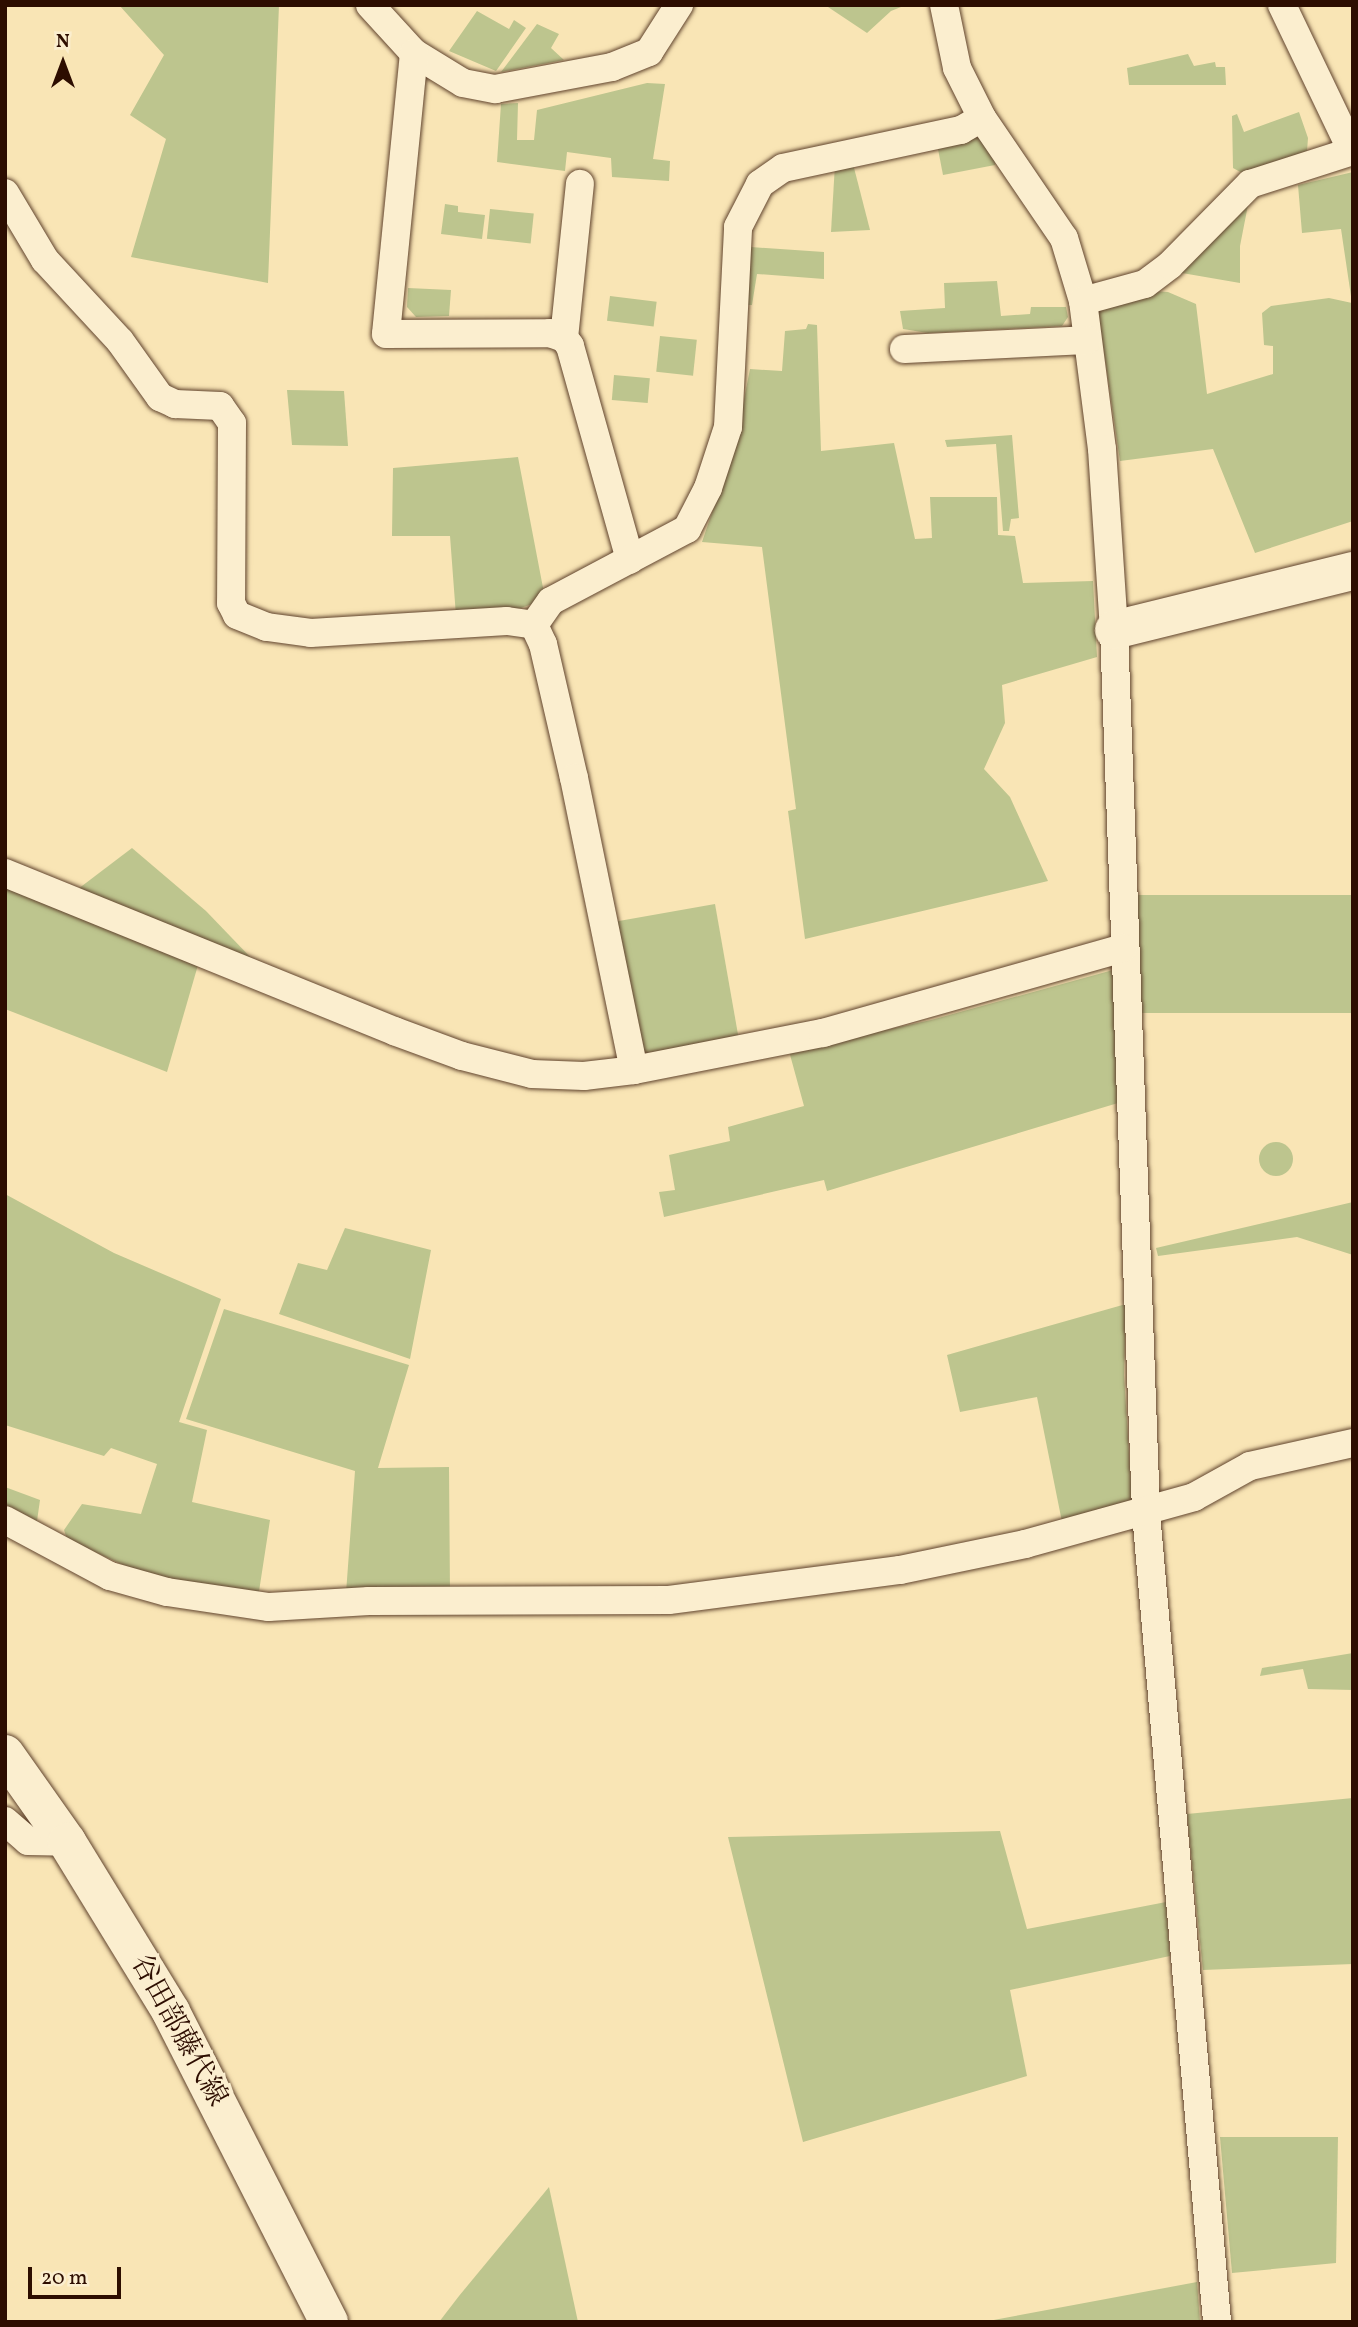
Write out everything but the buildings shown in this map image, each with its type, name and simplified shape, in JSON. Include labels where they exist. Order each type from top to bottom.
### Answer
[{"type":"main road","points":[[1114,630],[1353,571]]},
{"type":"main road","name":"谷田部藤代線","points":[[5,1754],[68,1842],[171,2012],[328,2322]]},
{"type":"street","points":[[370,5],[414,53],[463,83],[495,89],[545,83],[612,67],[649,52],[679,5]]},
{"type":"street","points":[[944,5],[957,68],[982,118],[1053,218],[1064,238],[1083,301],[1102,449],[1114,630],[1123,948],[1146,1513],[1217,2322]]},
{"type":"street","points":[[1083,301],[1145,284],[1170,265],[1250,184],[1352,151],[1282,5]]},
{"type":"street","points":[[414,53],[386,334],[550,333],[564,338],[570,346],[630,560]]},
{"type":"street","points":[[534,625],[551,601],[687,529],[708,488],[728,427],[738,228],[760,184],[783,168],[961,130],[982,118]]},
{"type":"street","points":[[564,338],[580,184]]},
{"type":"street","points":[[5,193],[45,260],[120,341],[160,397],[175,404],[220,406],[232,423],[231,603],[237,615],[267,626],[311,633],[507,621],[534,625]]},
{"type":"street","points":[[904,349],[1087,340]]},
{"type":"street","points":[[534,625],[543,644],[574,778],[634,1070]]},
{"type":"street","points":[[5,873],[254,977],[462,1056],[532,1074],[584,1076],[634,1070],[823,1033],[1123,948]]},
{"type":"street","points":[[5,1520],[110,1576],[167,1592],[269,1607],[369,1601],[669,1600],[900,1570],[1146,1513],[1194,1497],[1250,1466],[1353,1443]]},
{"type":"street","points":[[5,1821],[28,1841],[68,1842]]},
{"type":"green space","points":[[119,5],[279,5],[268,283],[131,257],[166,139],[130,115],[164,55]]},
{"type":"green space","points":[[825,5],[906,5],[891,11],[867,33]]},
{"type":"green space","points":[[477,11],[509,29],[514,20],[526,28],[496,71],[449,51]]},
{"type":"green space","points":[[537,24],[559,34],[551,48],[564,60],[501,72]]},
{"type":"green space","points":[[1188,54],[1194,66],[1215,62],[1216,67],[1225,67],[1226,85],[1129,85],[1127,68]]},
{"type":"green space","points":[[647,83],[665,84],[653,159],[670,161],[669,181],[612,177],[611,158],[567,152],[565,171],[497,162],[501,104],[518,103],[517,140],[534,140],[537,110]]},
{"type":"green space","points":[[1299,112],[1308,138],[1307,151],[1244,174],[1233,168],[1232,116],[1237,114],[1244,132]]},
{"type":"green space","points":[[975,134],[996,158],[995,165],[943,175],[937,144]]},
{"type":"green space","points":[[852,160],[870,230],[831,232],[835,164]]},
{"type":"green space","points":[[1353,172],[1353,521],[1255,553],[1213,449],[1120,461],[1098,311],[1154,291],[1168,292],[1196,304],[1207,394],[1273,374],[1273,346],[1264,345],[1262,313],[1271,306],[1329,298],[1352,303],[1341,229],[1302,233],[1298,185]]},
{"type":"green space","points":[[445,204],[458,206],[458,212],[485,215],[482,239],[441,234]]},
{"type":"green space","points":[[1248,205],[1240,246],[1240,283],[1182,273]]},
{"type":"green space","points":[[490,209],[534,214],[531,243],[487,239]]},
{"type":"green space","points":[[751,247],[824,252],[824,279],[757,274],[752,305],[744,305]]},
{"type":"green space","points":[[997,281],[1001,316],[1030,314],[1031,307],[1066,307],[1068,317],[1062,326],[928,333],[903,329],[900,311],[945,308],[944,283]]},
{"type":"green space","points":[[408,288],[451,290],[449,316],[416,317],[407,307]]},
{"type":"green space","points":[[610,296],[657,302],[654,327],[607,321]]},
{"type":"green space","points":[[808,324],[817,325],[821,451],[894,443],[915,539],[932,538],[930,497],[997,497],[998,535],[1015,536],[1023,583],[1093,581],[1097,657],[1002,685],[1005,723],[984,769],[1010,797],[1048,881],[805,939],[788,811],[796,809],[762,547],[702,542],[735,445],[750,369],[782,371],[785,331],[806,329]]},
{"type":"green space","points":[[660,336],[697,340],[693,376],[656,372]]},
{"type":"green space","points":[[614,375],[650,378],[648,403],[612,400]]},
{"type":"green space","points":[[287,390],[344,391],[348,446],[292,445]]},
{"type":"green space","points":[[1012,435],[1019,518],[1011,519],[1009,531],[1003,531],[996,444],[947,447],[945,440]]},
{"type":"green space","points":[[518,457],[544,593],[538,602],[518,609],[456,616],[450,536],[392,536],[393,468]]},
{"type":"green space","points":[[132,848],[206,911],[255,962],[78,889]]},
{"type":"green space","points":[[5,888],[198,965],[167,1072],[5,1009]]},
{"type":"green space","points":[[1137,895],[1353,895],[1353,1013],[1137,1013]]},
{"type":"green space","points":[[715,904],[738,1037],[641,1054],[618,921]]},
{"type":"green space","points":[[1113,970],[1118,1103],[827,1191],[824,1180],[664,1217],[659,1192],[675,1190],[669,1155],[730,1141],[728,1127],[804,1106],[789,1051],[931,1020]]},
{"type":"green space","points":[[1276,1142],[1288,1147],[1293,1159],[1288,1171],[1276,1176],[1264,1171],[1259,1159],[1264,1147]]},
{"type":"green space","points":[[5,1194],[114,1253],[221,1299],[179,1422],[207,1430],[192,1502],[270,1520],[258,1598],[147,1576],[67,1539],[64,1530],[82,1504],[141,1514],[157,1464],[111,1448],[104,1456],[5,1425]]},
{"type":"green space","points":[[1353,1202],[1353,1255],[1297,1237],[1158,1256],[1156,1248]]},
{"type":"green space","points":[[345,1228],[431,1250],[410,1359],[279,1314],[298,1263],[327,1270]]},
{"type":"green space","points":[[1126,1304],[1124,1375],[1132,1500],[1062,1522],[1037,1397],[960,1412],[947,1355]]},
{"type":"green space","points":[[224,1309],[409,1365],[378,1468],[449,1467],[450,1593],[346,1593],[355,1471],[186,1419]]},
{"type":"green space","points":[[5,1487],[40,1500],[37,1521],[5,1504]]},
{"type":"green space","points":[[1353,1653],[1353,1690],[1308,1689],[1303,1669],[1260,1676],[1262,1668]]},
{"type":"green space","points":[[1353,1798],[1353,1964],[1203,1970],[1187,1814]]},
{"type":"green space","points":[[1000,1831],[1027,1929],[1166,1902],[1170,1956],[1010,1990],[1027,2076],[803,2142],[728,1837]]},
{"type":"green space","points":[[1220,2137],[1338,2137],[1336,2263],[1232,2273]]},
{"type":"green space","points":[[549,2187],[578,2322],[439,2322],[459,2296]]},
{"type":"green space","points":[[1197,2282],[1200,2322],[983,2322],[1015,2316]]}]
